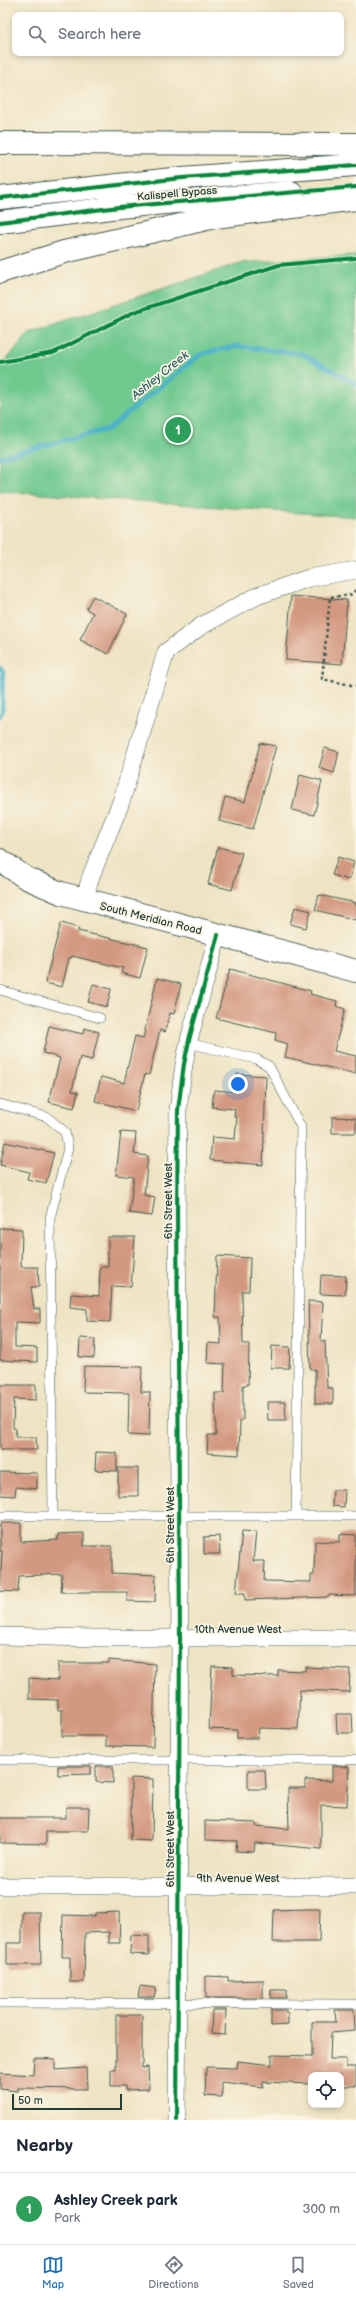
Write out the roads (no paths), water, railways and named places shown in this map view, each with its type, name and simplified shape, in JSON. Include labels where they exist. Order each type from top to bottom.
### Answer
[{"type":"main road","points":[[0,143],[356,144]]},
{"type":"main road","name":"Kalispell Bypass","points":[[0,198],[182,178],[356,165]]},
{"type":"main road","name":"Kalispell Bypass","points":[[0,222],[119,207],[356,187]]},
{"type":"main road","points":[[0,272],[64,252],[215,217],[356,199]]},
{"type":"main road","name":"South Meridian Road","points":[[0,860],[26,878],[43,887],[84,900],[356,971]]},
{"type":"street","points":[[84,900],[91,876],[121,802],[166,652],[201,626],[257,596],[309,578],[356,570]]},
{"type":"street","name":"6th Street West","points":[[177,2120],[180,1638],[178,1118],[188,1043],[218,935]]},
{"type":"street","name":"10th Avenue West","points":[[0,1636],[356,1638]]},
{"type":"street","name":"9th Avenue West","points":[[0,1886],[356,1886]]},
{"type":"lane","points":[[0,990],[100,1018]]},
{"type":"lane","points":[[188,1043],[256,1059],[269,1066],[301,1127],[296,1516]]},
{"type":"lane","points":[[0,1104],[47,1117],[65,1132],[68,1148],[50,1218],[53,1516]]},
{"type":"lane","points":[[0,1516],[356,1516]]},
{"type":"lane","points":[[0,1760],[356,1760]]},
{"type":"lane","points":[[0,2003],[356,2004]]},
{"type":"waterway","name":"Ashley Creek","points":[[0,457],[108,429],[201,354],[237,346],[303,354],[356,384]]},
{"type":"waterway","name":"Ashley Creek","points":[[0,668],[3,672],[2,712],[0,716]]},
{"type":"place","name":"Ashley Creek park","points":[[178,430]]}]
